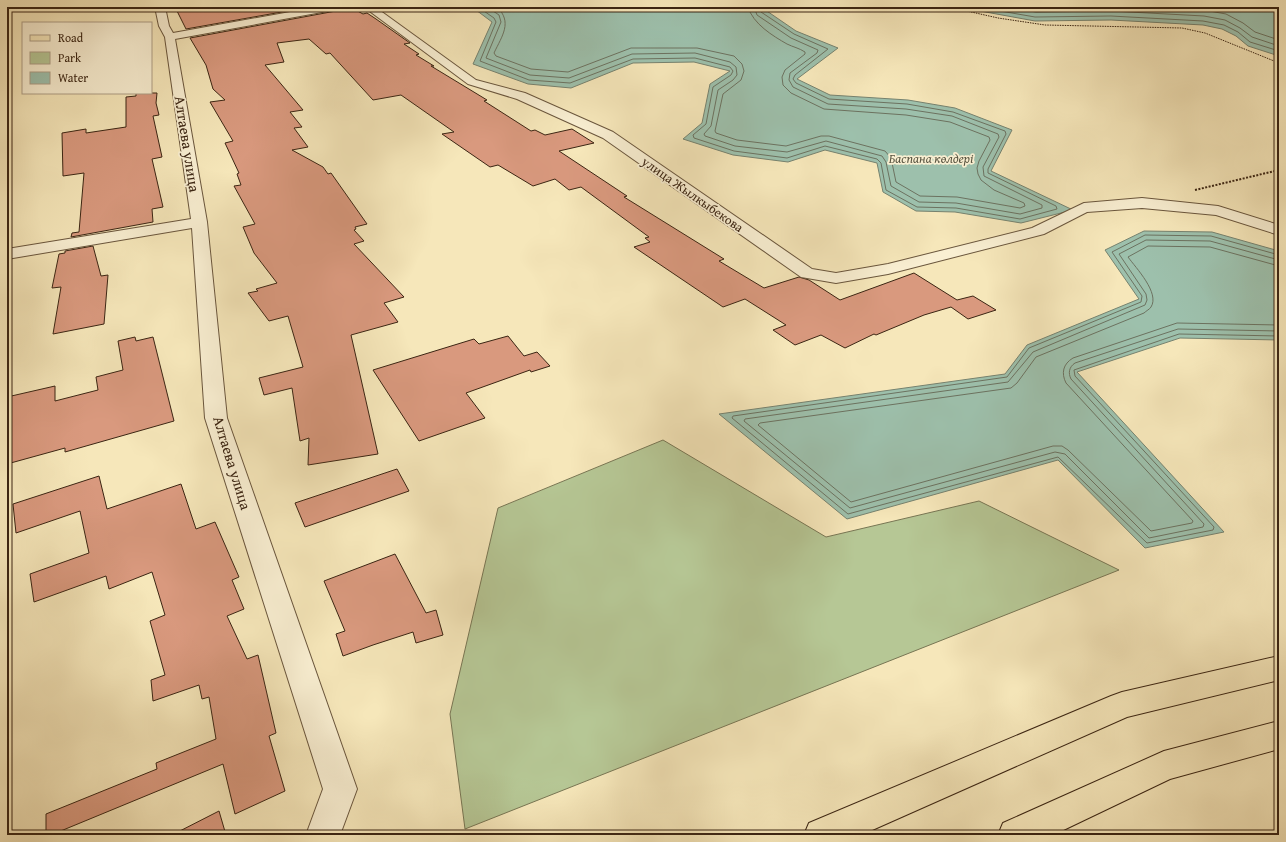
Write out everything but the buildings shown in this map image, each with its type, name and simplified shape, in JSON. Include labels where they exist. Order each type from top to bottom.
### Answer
[{"type":"main road","points":[[821,835],[1122,705],[1279,668]]},
{"type":"main road","points":[[1015,835],[1164,766],[1279,735]]},
{"type":"street","points":[[7,8],[18,7]]},
{"type":"street","name":"Алтаева улица","points":[[160,7],[164,26],[170,37],[199,222],[216,418],[340,788],[323,835]]},
{"type":"street","points":[[170,37],[333,7]]},
{"type":"street","name":"улица Жылкыбекова","points":[[369,7],[472,82],[521,96],[608,135],[807,273],[836,278],[888,269],[1038,231],[1084,208],[1142,203],[1218,211],[1279,230]]},
{"type":"street","points":[[7,254],[199,222]]},
{"type":"path","points":[[949,7],[998,18],[1045,25],[1182,28],[1205,33],[1279,63]]},
{"type":"path","points":[[1195,190],[1279,170]]},
{"type":"green space","points":[[663,440],[826,537],[979,501],[1119,570],[465,829],[450,714],[498,508]]},
{"type":"water","name":"Баспана көлдері","points":[[472,7],[761,7],[796,31],[838,48],[797,79],[830,95],[908,100],[955,108],[1012,130],[991,171],[1073,210],[1021,223],[955,212],[916,211],[883,192],[877,163],[825,150],[788,162],[733,155],[683,139],[702,123],[710,84],[730,71],[694,62],[633,63],[571,88],[528,84],[473,64],[492,22]]},
{"type":"water","points":[[958,7],[1279,7],[1279,56],[1248,46],[1236,36],[1222,29],[1203,25],[1111,20],[1035,21]]},
{"type":"water","points":[[1144,231],[1212,232],[1279,251],[1279,340],[1180,338],[1077,372],[1224,532],[1145,548],[1058,460],[847,519],[719,414],[1005,374],[1027,345],[1139,299],[1105,250]]}]
